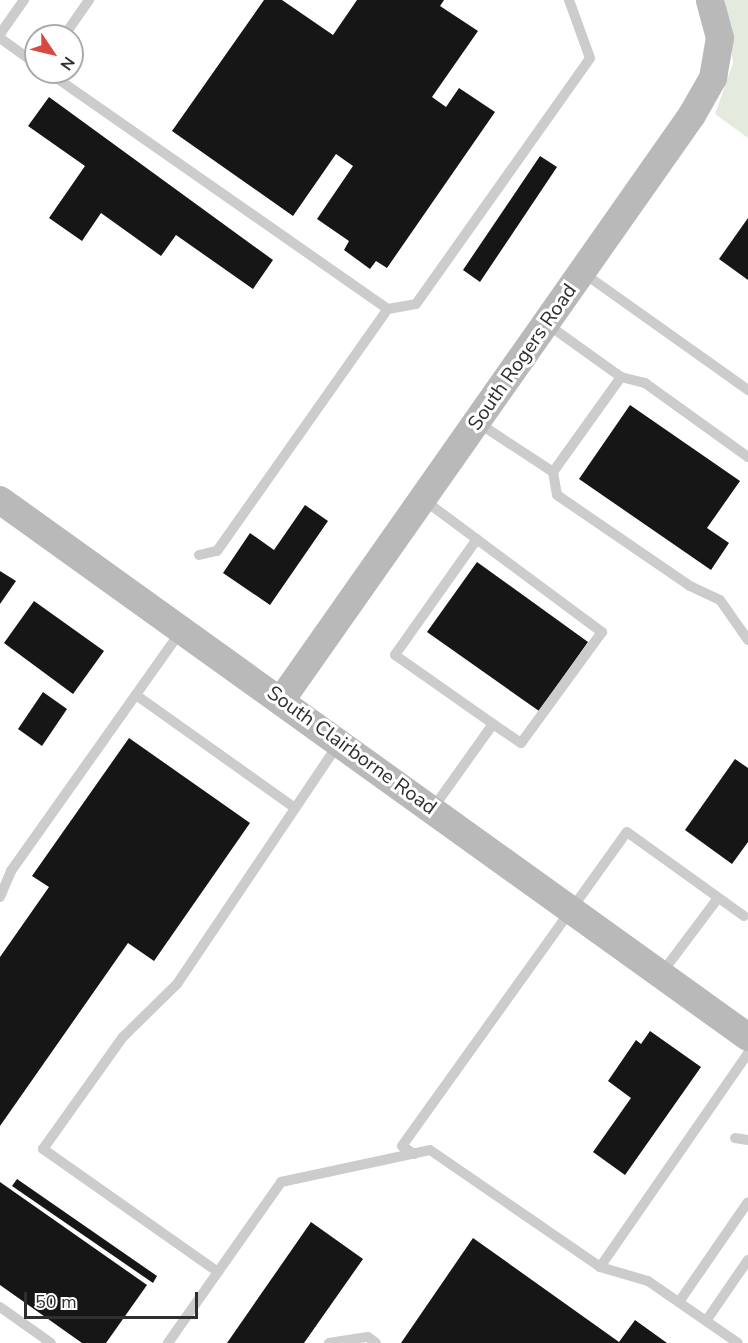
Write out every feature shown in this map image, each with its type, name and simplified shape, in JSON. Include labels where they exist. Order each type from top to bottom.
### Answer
[{"type":"main road","name":"South Rogers Road","points":[[282,699],[582,272],[713,78],[720,38],[710,0]]},
{"type":"main road","name":"South Clairborne Road","points":[[0,500],[282,699],[748,1037]]},
{"type":"lane","points":[[24,0],[0,36],[24,55]]},
{"type":"lane","points":[[72,24],[89,0]]},
{"type":"lane","points":[[200,555],[217,551],[388,309],[416,304],[590,58],[569,0]]},
{"type":"lane","points":[[65,84],[388,309]]},
{"type":"lane","points":[[582,272],[748,390]]},
{"type":"lane","points":[[546,323],[621,377],[645,383],[748,457]]},
{"type":"lane","points":[[621,377],[553,472],[557,495],[690,586],[720,600],[748,640]]},
{"type":"lane","points":[[477,422],[553,472]]},
{"type":"lane","points":[[423,499],[477,539],[602,632],[521,743],[395,655],[477,539]]},
{"type":"lane","points":[[0,897],[11,871],[183,628]]},
{"type":"lane","points":[[136,695],[295,808]]},
{"type":"lane","points":[[432,808],[493,724]]},
{"type":"lane","points":[[218,1272],[43,1149],[123,1037],[177,984],[340,741]]},
{"type":"lane","points":[[414,1154],[402,1146],[627,832],[744,916]]},
{"type":"lane","points":[[661,974],[718,898]]},
{"type":"lane","points":[[600,1267],[748,1053]]},
{"type":"lane","points":[[735,1138],[748,1140]]},
{"type":"lane","points":[[168,1343],[281,1182],[430,1150],[600,1267],[648,1281],[738,1343]]},
{"type":"lane","points":[[679,1302],[748,1202]]},
{"type":"lane","points":[[706,1321],[748,1260]]},
{"type":"lane","points":[[0,1307],[51,1343]]},
{"type":"lane","points":[[329,1343],[368,1337],[376,1343]]},
{"type":"shaded area","points":[[725,0],[748,0],[748,138],[715,114],[733,63]]},
{"type":"building","points":[[264,0],[282,0],[333,35],[357,0],[444,0],[440,6],[478,31],[432,97],[446,107],[459,88],[495,112],[387,268],[376,261],[370,269],[344,250],[349,241],[317,219],[353,166],[336,154],[293,216],[172,131]]},
{"type":"building","points":[[49,97],[273,260],[253,289],[176,235],[161,256],[101,213],[82,241],[49,218],[85,166],[28,126]]},
{"type":"building","points":[[540,156],[557,167],[480,282],[463,270]]},
{"type":"building","points":[[748,218],[748,280],[719,259]]},
{"type":"building","points":[[630,405],[740,481],[707,528],[729,543],[711,570],[579,479]]},
{"type":"building","points":[[305,505],[328,521],[270,605],[223,573],[250,533],[274,550]]},
{"type":"building","points":[[477,562],[588,642],[539,711],[427,632]]},
{"type":"building","points":[[0,571],[16,581],[0,604]]},
{"type":"building","points":[[34,601],[104,651],[73,694],[4,643]]},
{"type":"building","points":[[43,692],[67,709],[42,746],[18,729]]},
{"type":"building","points":[[129,738],[250,823],[154,961],[128,943],[0,1126],[0,957],[49,887],[32,876]]},
{"type":"building","points":[[735,759],[748,768],[748,842],[732,864],[685,830]]},
{"type":"building","points":[[650,1031],[701,1067],[625,1175],[593,1152],[631,1098],[608,1081],[636,1040],[641,1044]]},
{"type":"building","points":[[17,1179],[157,1276],[153,1283],[12,1186]]},
{"type":"building","points":[[0,1182],[147,1285],[106,1343],[82,1343],[0,1285]]},
{"type":"building","points":[[311,1222],[363,1259],[304,1343],[227,1343]]},
{"type":"building","points":[[473,1238],[619,1342],[635,1320],[667,1343],[401,1343]]}]
